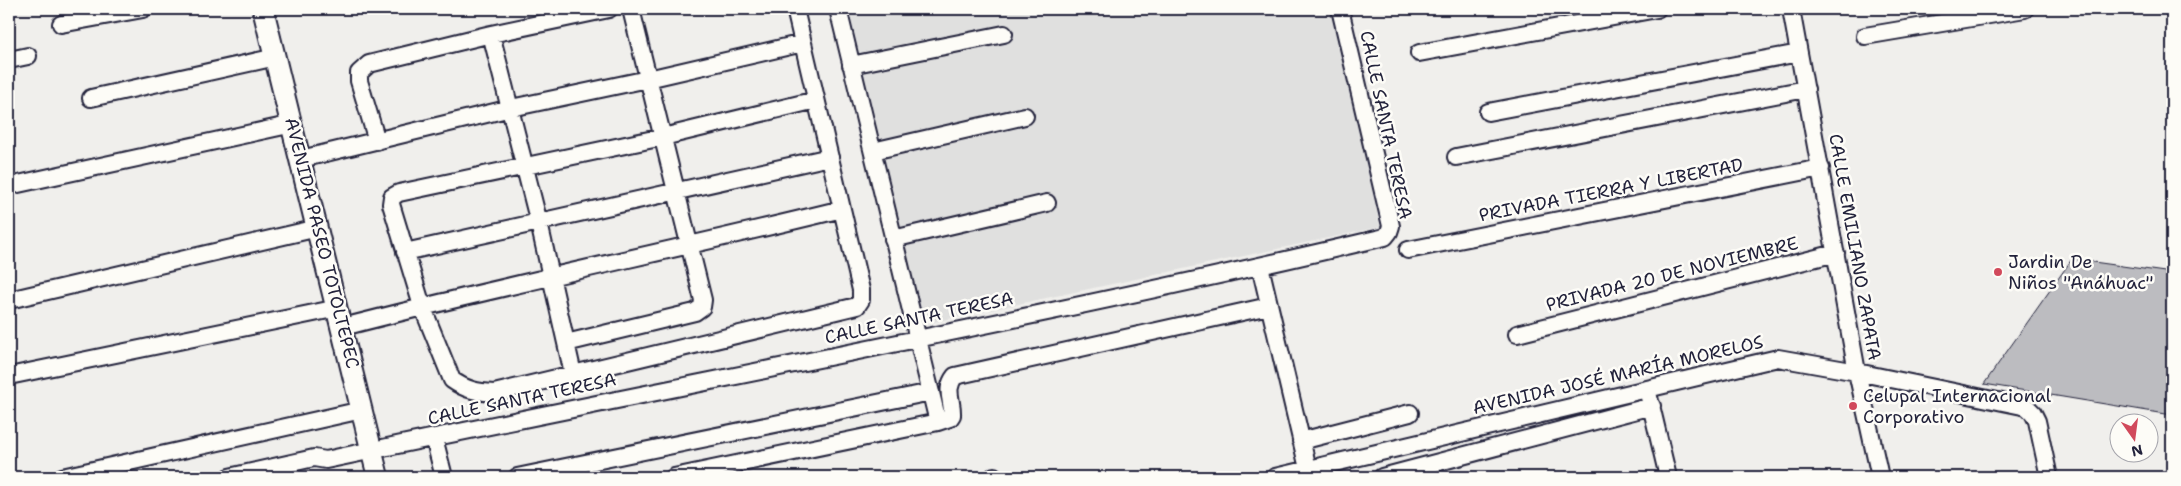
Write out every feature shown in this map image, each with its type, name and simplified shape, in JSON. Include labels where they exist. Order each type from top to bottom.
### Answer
[{"type":"main road","name":"AVENIDA PASEO TOTOLTEPEC","points":[[263,9],[293,124],[378,477]]},
{"type":"street","points":[[61,24],[143,9]]},
{"type":"street","points":[[377,141],[359,81],[360,73],[369,64],[491,34],[609,9]]},
{"type":"street","points":[[566,343],[695,312],[702,307],[703,300],[631,9]]},
{"type":"street","points":[[795,9],[861,290],[861,300],[857,306],[494,393],[477,392],[462,388],[452,380],[422,306],[391,204],[392,197],[399,193],[663,137],[816,100]]},
{"type":"street","points":[[838,9],[938,422]]},
{"type":"street","name":"CALLE SANTA TERESA","points":[[229,477],[314,458],[326,460],[918,339],[1260,266],[1385,237],[1391,226],[1340,9]]},
{"type":"street","points":[[1419,53],[1657,9]]},
{"type":"street","name":"CALLE EMILIANO ZAPATA","points":[[1791,9],[1857,372],[1880,477]]},
{"type":"street","points":[[1866,36],[2026,9]]},
{"type":"street","points":[[491,34],[540,223],[573,374]]},
{"type":"street","points":[[851,65],[1004,34]]},
{"type":"street","points":[[301,159],[511,108],[803,43]]},
{"type":"street","points":[[1488,112],[1799,53]]},
{"type":"street","points":[[9,60],[28,56]]},
{"type":"street","points":[[92,98],[276,58]]},
{"type":"street","points":[[1456,157],[1806,89]]},
{"type":"street","points":[[872,151],[1025,116]]},
{"type":"street","points":[[9,186],[293,124]]},
{"type":"street","points":[[406,252],[830,157]]},
{"type":"street","name":"PRIVADA TIERRA Y LIBERTAD","points":[[1408,250],[1821,168]]},
{"type":"street","points":[[893,239],[1046,203]]},
{"type":"street","points":[[9,376],[340,318],[422,306],[690,246],[842,209]]},
{"type":"street","points":[[9,300],[318,228]]},
{"type":"street","name":"PRIVADA 20 DE NOVIEMBRE","points":[[1517,334],[1836,253]]},
{"type":"street","points":[[1260,266],[1309,473]]},
{"type":"street","points":[[674,477],[938,422],[950,418],[952,415],[948,390],[954,376],[1269,306]]},
{"type":"street","name":"AVENIDA JOSÉ MARÍA MORELOS","points":[[1275,477],[1309,473],[1647,388],[1778,358],[1857,372],[2027,407],[2037,421],[2049,477]]},
{"type":"street","points":[[1647,388],[1668,477]]},
{"type":"street","points":[[517,477],[930,392]]},
{"type":"street","points":[[1382,477],[1652,406]]},
{"type":"street","points":[[62,477],[362,410]]},
{"type":"street","points":[[1301,441],[1410,413]]},
{"type":"street","points":[[434,438],[444,477]]},
{"type":"shaded area","points":[[848,9],[1334,9],[1380,227],[915,326]]},
{"type":"building","points":[[2072,259],[2172,273],[2172,415],[1984,384]]},
{"type":"place","name":"Jardin De Niños \"Anáhuac\"","points":[[1998,272]]},
{"type":"place","name":"Celupal Internacional Corporativo","points":[[1853,406]]}]
